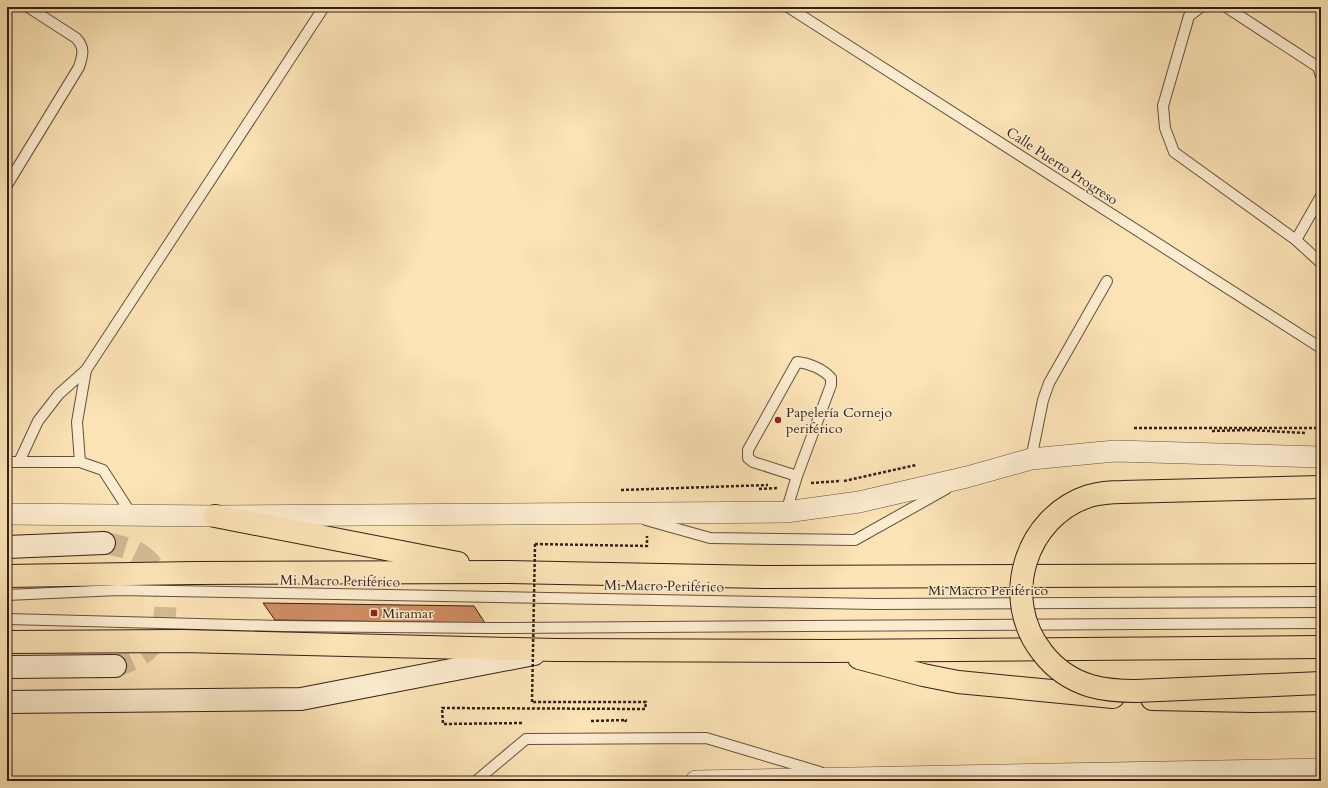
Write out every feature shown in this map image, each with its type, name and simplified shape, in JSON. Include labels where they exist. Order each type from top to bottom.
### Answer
[{"type":"highway","points":[[1321,487],[1122,492],[1089,496],[1059,512],[1044,527],[1029,551],[1023,566],[1021,583],[1021,600],[1024,616],[1029,632],[1037,647],[1060,671],[1090,686],[1121,691],[1136,691],[1321,683]]},
{"type":"highway","points":[[215,516],[508,572]]},
{"type":"highway","points":[[7,576],[194,573],[508,572],[767,577],[1321,575]]},
{"type":"highway","points":[[7,642],[182,641],[556,650],[831,651],[1321,647]]},
{"type":"highway","points":[[831,651],[944,679],[1045,691],[1167,700],[1321,700]]},
{"type":"main road","points":[[7,547],[104,543]]},
{"type":"main road","points":[[7,702],[301,699],[556,650]]},
{"type":"main road","points":[[7,667],[115,666]]},
{"type":"street","points":[[7,514],[215,516],[786,512],[859,502],[967,477],[1032,459],[1115,450],[1321,457]]},
{"type":"street","points":[[696,781],[1321,769]]},
{"type":"lane","points":[[8,183],[80,67],[84,55],[82,43],[28,7]]},
{"type":"lane","points":[[19,462],[42,416],[58,394],[86,370],[324,7]]},
{"type":"lane","name":"Calle Puerto Progreso","points":[[788,7],[1321,348]]},
{"type":"lane","points":[[1201,7],[1189,16],[1163,106],[1164,128],[1174,152],[1296,240],[1321,263]]},
{"type":"lane","points":[[1226,7],[1318,67],[1321,76]]},
{"type":"lane","points":[[1296,240],[1321,196]]},
{"type":"lane","points":[[1032,459],[1043,400],[1049,383],[1106,281]]},
{"type":"lane","points":[[786,512],[795,483],[831,385],[831,378],[827,373],[805,363],[798,362],[748,450],[748,458],[753,462],[795,483]]},
{"type":"lane","points":[[80,462],[77,422],[86,370]]},
{"type":"lane","points":[[7,462],[80,462],[103,470],[132,515]]},
{"type":"lane","points":[[622,513],[710,538],[855,540],[967,477]]},
{"type":"lane","name":"Mi Macro Periférico","points":[[7,594],[118,590],[876,604],[1321,602]]},
{"type":"lane","points":[[7,619],[279,626],[490,628],[1321,623]]},
{"type":"lane","points":[[476,781],[526,739],[706,738],[841,778]]},
{"type":"path","points":[[1127,429],[1161,427],[1321,428]]},
{"type":"path","points":[[1141,432],[1249,430],[1307,433]]},
{"type":"path","points":[[618,490],[842,481],[923,464]]},
{"type":"path","points":[[843,485],[919,469]]},
{"type":"path","points":[[682,492],[795,483],[836,486]]},
{"type":"path","points":[[443,724],[442,708],[646,709],[646,702],[532,702],[534,544],[647,546],[647,535],[639,535]]},
{"type":"building","name":"Miramar","points":[[263,603],[474,606],[485,623],[275,620]]},
{"type":"tunnel","points":[[104,543],[121,546],[132,550],[148,561],[156,572],[162,585],[165,598],[165,613],[162,626],[156,639],[147,650],[140,655],[115,666]]},
{"type":"place","name":"Papelería Cornejo periférico","points":[[778,420]]},
{"type":"place","name":"Miramar","points":[[374,613]]}]
